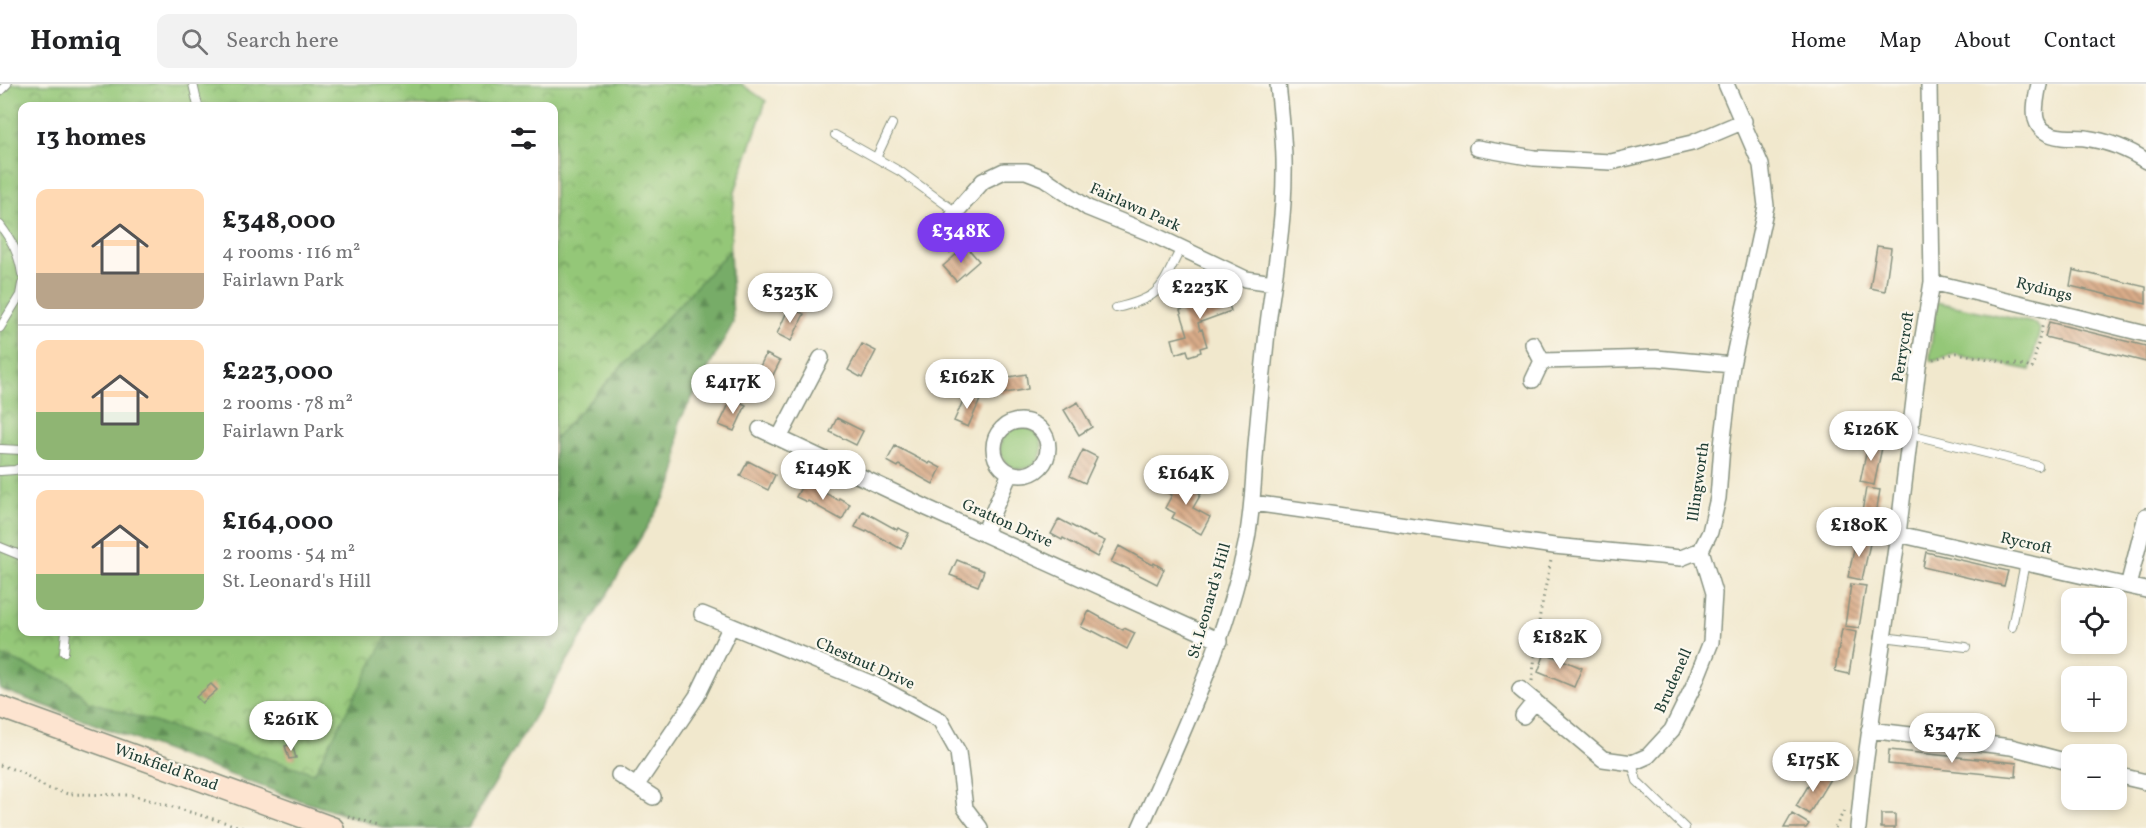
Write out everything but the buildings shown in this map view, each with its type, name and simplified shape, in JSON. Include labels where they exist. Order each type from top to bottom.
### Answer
[{"type":"main road","name":"Winkfield Road","points":[[0,707],[333,828]]},
{"type":"street","name":"St. Leonard's Hill","points":[[1140,828],[1193,709],[1220,641],[1246,545],[1253,503],[1258,426],[1281,225],[1284,142],[1278,84]]},
{"type":"street","name":"Illingworth","points":[[1701,550],[1710,532],[1718,498],[1732,365],[1766,206],[1761,165],[1744,121],[1726,84]]},
{"type":"street","name":"Perrycroft","points":[[1858,828],[1918,368],[1932,282],[1929,84]]},
{"type":"street","points":[[2039,84],[2034,110],[2036,122],[2044,133],[2061,137],[2085,138],[2129,150],[2146,161]]},
{"type":"street","points":[[1476,148],[1534,158],[1611,162],[1692,143],[1744,121]]},
{"type":"street","name":"Fairlawn Park","points":[[941,234],[956,212],[983,182],[1004,171],[1026,171],[1044,178],[1088,208],[1246,279],[1273,284]]},
{"type":"street","name":"Rydings","points":[[1932,282],[2146,334]]},
{"type":"street","points":[[1533,344],[1542,361]]},
{"type":"street","points":[[779,438],[821,358]]},
{"type":"street","points":[[1542,361],[1656,358],[1732,365]]},
{"type":"street","points":[[1533,380],[1542,361]]},
{"type":"street","name":"Gratton Drive","points":[[760,429],[1220,641]]},
{"type":"street","points":[[984,533],[1010,473]]},
{"type":"street","points":[[1253,503],[1554,546],[1681,558],[1701,550]]},
{"type":"street","points":[[2128,586],[2146,516]]},
{"type":"street","name":"Rycroft","points":[[1898,534],[2146,590]]},
{"type":"street","name":"Brudenell","points":[[1632,763],[1648,756],[1672,730],[1711,642],[1714,593],[1701,550]]},
{"type":"street","name":"Chestnut Drive","points":[[702,614],[875,685],[940,720],[958,752],[965,808],[980,828]]},
{"type":"street","points":[[636,786],[697,696],[731,626]]},
{"type":"street","points":[[1523,716],[1528,696],[1603,759],[1632,763]]},
{"type":"street","points":[[1869,730],[2011,747],[2061,760]]},
{"type":"street","points":[[619,775],[653,797]]},
{"type":"street","points":[[2127,778],[2146,782]]},
{"type":"lane","points":[[0,91],[7,84]]},
{"type":"lane","points":[[193,84],[197,102]]},
{"type":"lane","points":[[876,158],[892,124]]},
{"type":"lane","points":[[835,135],[901,172],[956,212]]},
{"type":"lane","points":[[0,225],[12,241],[18,255]]},
{"type":"lane","points":[[1116,308],[1148,299],[1156,293],[1181,248]]},
{"type":"lane","points":[[0,328],[18,299]]},
{"type":"lane","points":[[1910,434],[2038,466]]},
{"type":"lane","points":[[0,449],[18,450]]},
{"type":"lane","points":[[0,471],[18,469]]},
{"type":"lane","points":[[0,547],[18,554]]},
{"type":"lane","points":[[2012,627],[2025,562]]},
{"type":"lane","points":[[64,652],[66,636]]},
{"type":"lane","points":[[1883,637],[1966,647]]},
{"type":"lane","points":[[1632,763],[1637,781],[1685,828]]},
{"type":"path","points":[[1918,368],[1930,360],[1957,353],[2032,369],[2046,309]]},
{"type":"path","points":[[1528,696],[1540,614],[1554,546]]},
{"type":"path","points":[[0,765],[19,771],[47,788],[68,794],[132,795],[244,828]]},
{"type":"green space","points":[[0,84],[741,84],[766,101],[735,191],[730,250],[558,435],[558,102],[18,102],[18,636],[387,636],[314,773],[88,701],[66,681],[0,655]]},
{"type":"green space","points":[[730,250],[733,323],[679,422],[677,465],[672,485],[468,828],[385,828],[296,799],[0,689],[0,655],[66,681],[189,636],[558,636],[558,435]]},
{"type":"green space","points":[[1936,302],[2034,323],[2040,329],[2030,370],[1954,354],[1931,361]]},
{"type":"green space","points":[[1021,427],[1029,428],[1036,433],[1041,440],[1041,456],[1036,463],[1029,468],[1021,469],[1013,468],[1006,463],[1001,456],[1000,448],[1001,440],[1006,433],[1013,428]]}]
